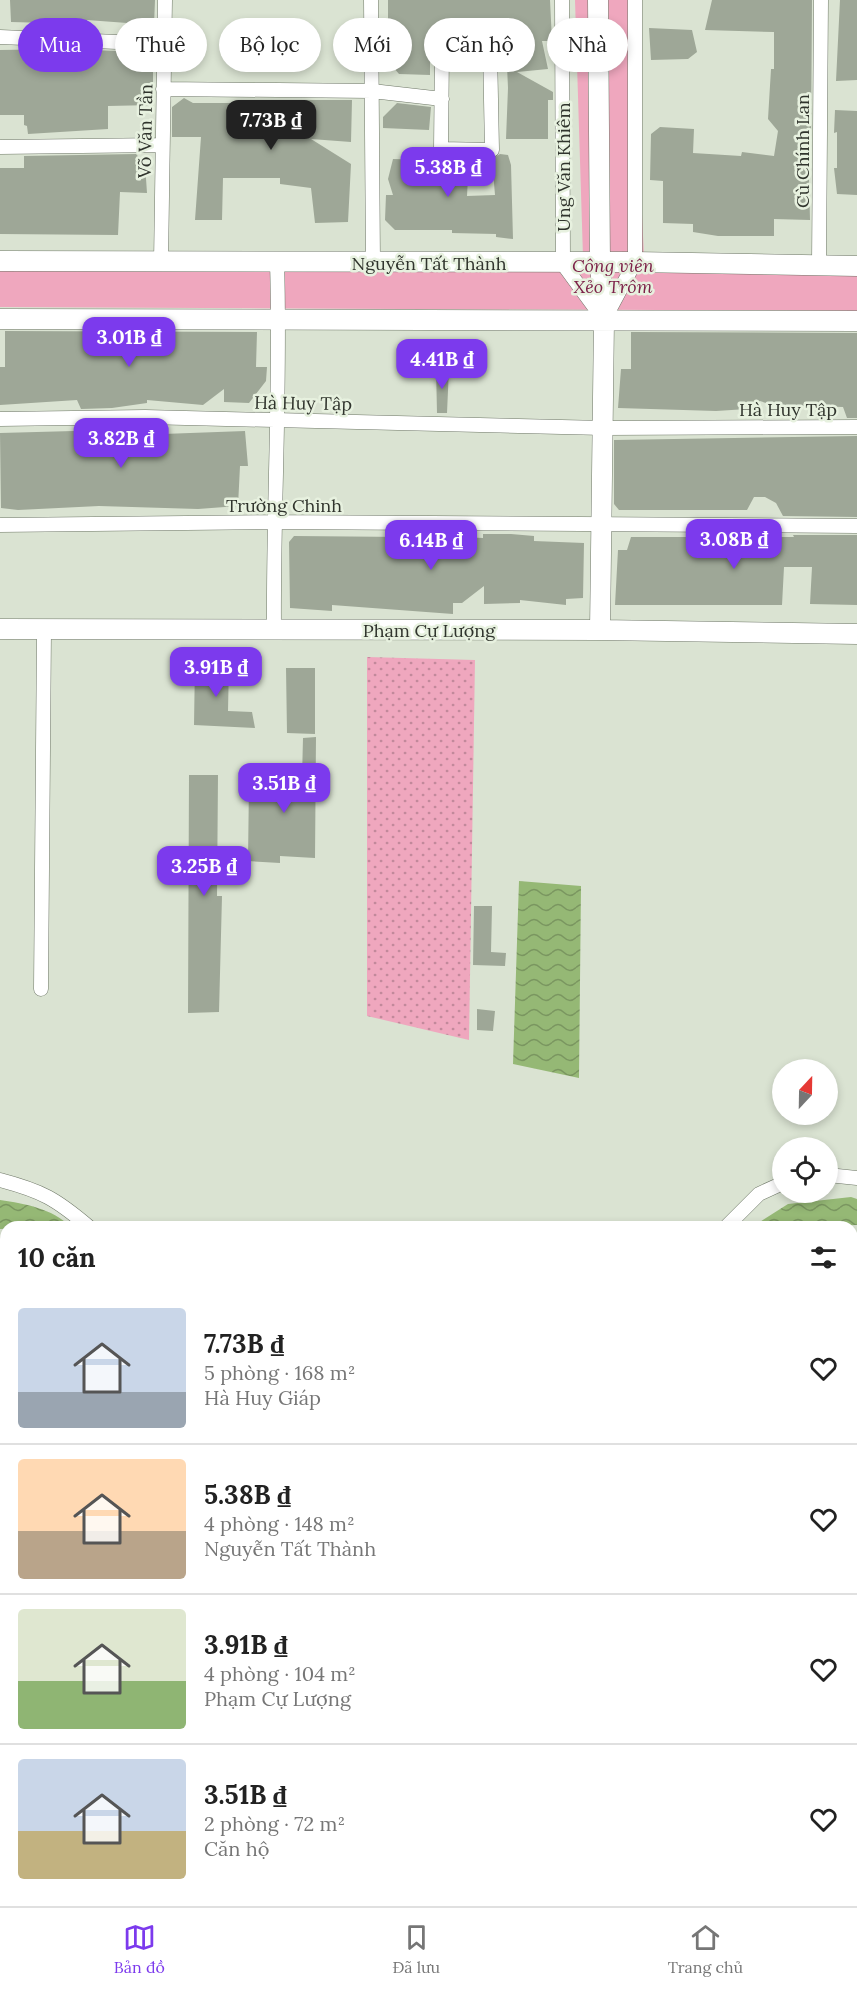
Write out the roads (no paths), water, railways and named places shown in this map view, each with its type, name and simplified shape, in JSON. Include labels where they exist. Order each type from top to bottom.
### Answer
[{"type":"street","name":"Võ Văn Tần","points":[[165,0],[165,18]]},
{"type":"street","points":[[371,0],[374,262]]},
{"type":"street","name":"Ung Văn Khiêm","points":[[562,0],[563,264]]},
{"type":"street","name":"Ung Văn Khiêm","points":[[598,0],[600,263],[604,320],[600,630]]},
{"type":"street","name":"Ung Văn Khiêm","points":[[604,320],[635,262],[635,0]]},
{"type":"street","name":"Cù Chính Lan","points":[[819,265],[821,0]]},
{"type":"street","points":[[0,37],[115,42]]},
{"type":"street","points":[[442,50],[490,50],[492,150],[441,149],[442,99],[442,50]]},
{"type":"street","name":"Võ Văn Tần","points":[[160,262],[163,72]]},
{"type":"street","points":[[163,89],[372,91],[442,99]]},
{"type":"street","points":[[0,147],[162,146]]},
{"type":"street","name":"Nguyễn Tất Thành","points":[[0,261],[563,264],[635,262],[857,266]]},
{"type":"street","points":[[274,630],[273,522],[279,318],[277,262]]},
{"type":"street","points":[[563,264],[604,320]]},
{"type":"street","points":[[0,318],[857,321]]},
{"type":"street","name":"Hà Huy Tập","points":[[0,419],[145,417],[604,428],[857,427]]},
{"type":"street","name":"Trường Chinh","points":[[0,525],[273,522],[857,526]]},
{"type":"street","name":"Phạm Cự Lượng","points":[[0,630],[600,630],[857,634]]},
{"type":"street","points":[[41,989],[44,630]]},
{"type":"street","points":[[838,1176],[857,1178]]},
{"type":"street","points":[[0,1180],[34,1189],[51,1197],[81,1221]]},
{"type":"street","points":[[732,1221],[759,1194],[772,1189]]},
{"type":"water","points":[[519,881],[581,886],[579,1078],[513,1064]]},
{"type":"water","points":[[851,1197],[857,1199],[857,1221],[761,1221],[788,1204],[838,1203],[838,1198]]},
{"type":"water","points":[[0,1200],[47,1211],[63,1221],[0,1221]]},
{"type":"park label","name":"Công viên Xẻo Trôm","points":[[613,275]]}]
